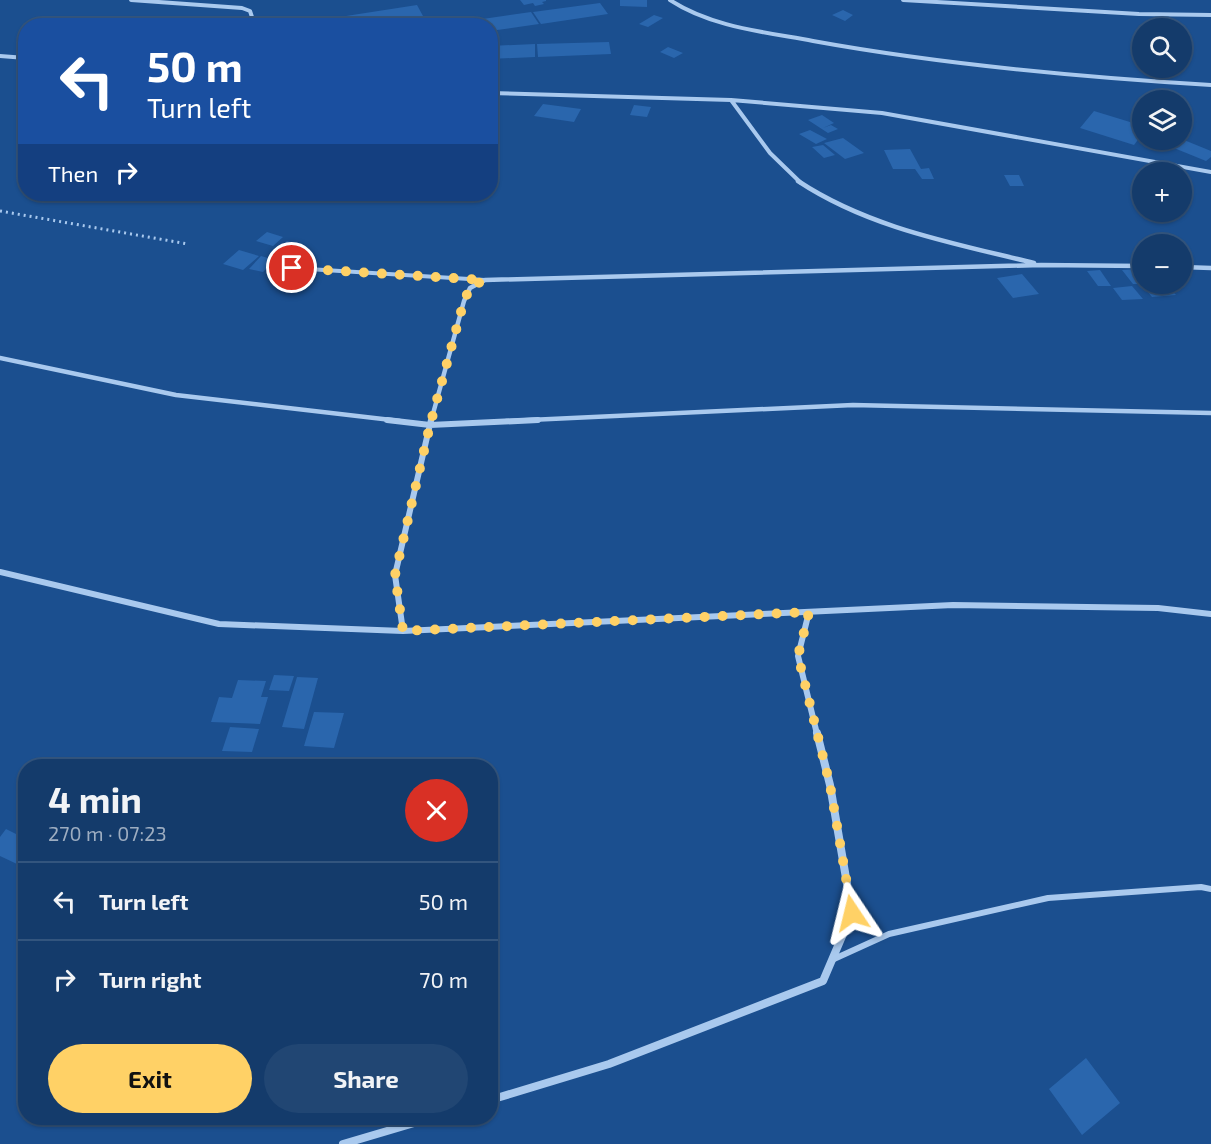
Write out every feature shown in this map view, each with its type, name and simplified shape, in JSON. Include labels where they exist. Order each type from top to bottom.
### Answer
[{"type":"street","points":[[131,0],[242,8],[250,11],[252,18]]},
{"type":"street","points":[[670,0],[686,12],[741,27],[805,39],[1016,70],[1211,85]]},
{"type":"street","points":[[903,0],[1139,14],[1211,15]]},
{"type":"street","points":[[0,56],[18,57]]},
{"type":"street","points":[[498,93],[731,100],[882,113],[1211,172]]},
{"type":"street","points":[[731,100],[766,148],[798,181],[842,208],[1041,265]]},
{"type":"street","points":[[403,631],[395,575],[430,425],[464,301],[470,288],[484,280],[1041,265],[1132,266]]},
{"type":"street","points":[[1192,267],[1211,268]]},
{"type":"street","points":[[0,358],[176,395],[430,425],[853,405],[1211,413]]},
{"type":"street","points":[[0,572],[219,624],[403,631],[953,605],[1158,608],[1211,614]]},
{"type":"street","points":[[498,1098],[609,1064],[823,981],[852,913],[830,785],[798,656],[809,612]]},
{"type":"street","points":[[343,1144],[407,1125]]},
{"type":"lane","points":[[292,268],[484,280]]},
{"type":"lane","points":[[832,960],[889,934],[1048,898],[1201,887],[1211,889]]},
{"type":"path","points":[[0,212],[188,244]]},
{"type":"building","points":[[520,0],[546,1],[542,2],[544,4],[535,6],[533,3],[524,5]]},
{"type":"building","points":[[620,0],[647,0],[647,7],[620,6]]},
{"type":"building","points":[[600,3],[608,14],[541,24],[533,12]]},
{"type":"building","points":[[417,5],[423,16],[347,18],[346,16]]},
{"type":"building","points":[[843,10],[853,15],[845,21],[832,15]]},
{"type":"building","points":[[531,12],[539,24],[498,30],[498,18],[490,18]]},
{"type":"building","points":[[654,15],[663,18],[648,27],[639,24]]},
{"type":"building","points":[[609,42],[611,54],[538,57],[537,44]]},
{"type":"building","points":[[535,44],[535,57],[498,59],[498,46]]},
{"type":"building","points":[[668,47],[683,53],[674,58],[660,52]]},
{"type":"building","points":[[543,104],[581,109],[574,122],[534,116]]},
{"type":"building","points":[[634,105],[651,107],[647,117],[630,115]]},
{"type":"building","points":[[1094,111],[1132,123],[1132,144],[1080,128]]},
{"type":"building","points":[[822,115],[834,123],[823,128],[831,125],[838,129],[828,133],[808,120]]},
{"type":"building","points":[[810,130],[827,139],[816,144],[799,134]]},
{"type":"building","points":[[843,138],[864,153],[845,159],[824,143]]},
{"type":"building","points":[[1192,143],[1211,151],[1211,157],[1206,161],[1179,150],[1192,150]]},
{"type":"building","points":[[823,145],[835,155],[824,158],[812,147]]},
{"type":"building","points":[[910,149],[921,169],[929,168],[934,179],[922,179],[915,169],[893,169],[884,150]]},
{"type":"building","points":[[1004,175],[1019,175],[1024,186],[1010,186]]},
{"type":"building","points":[[267,232],[283,237],[273,246],[256,241]]},
{"type":"building","points":[[287,241],[295,243],[286,253],[278,251]]},
{"type":"building","points":[[239,250],[259,256],[243,270],[223,264]]},
{"type":"building","points":[[261,256],[275,260],[263,272],[249,269]]},
{"type":"building","points":[[1132,269],[1132,283],[1122,270]]},
{"type":"building","points":[[1100,270],[1111,286],[1098,286],[1087,271]]},
{"type":"building","points":[[1022,274],[1039,294],[1013,298],[997,278]]},
{"type":"building","points":[[1132,286],[1132,294],[1139,294],[1143,299],[1122,300],[1113,288]]},
{"type":"building","points":[[1150,294],[1176,295],[1152,297]]},
{"type":"building","points":[[274,675],[294,676],[289,691],[269,690]]},
{"type":"building","points":[[297,677],[318,678],[304,729],[282,727]]},
{"type":"building","points":[[238,680],[266,681],[261,697],[268,697],[260,724],[211,722],[219,697],[232,698]]},
{"type":"building","points":[[314,712],[344,713],[334,748],[304,746]]},
{"type":"building","points":[[230,727],[259,729],[252,752],[222,751]]},
{"type":"building","points":[[6,829],[18,835],[17,864],[0,856],[0,837]]},
{"type":"building","points":[[1086,1058],[1120,1103],[1082,1135],[1049,1089]]},
{"type":"route","points":[[292,268],[484,280],[470,288],[464,301],[430,425],[395,575],[403,631],[809,612],[798,656],[830,785],[852,913]]}]
